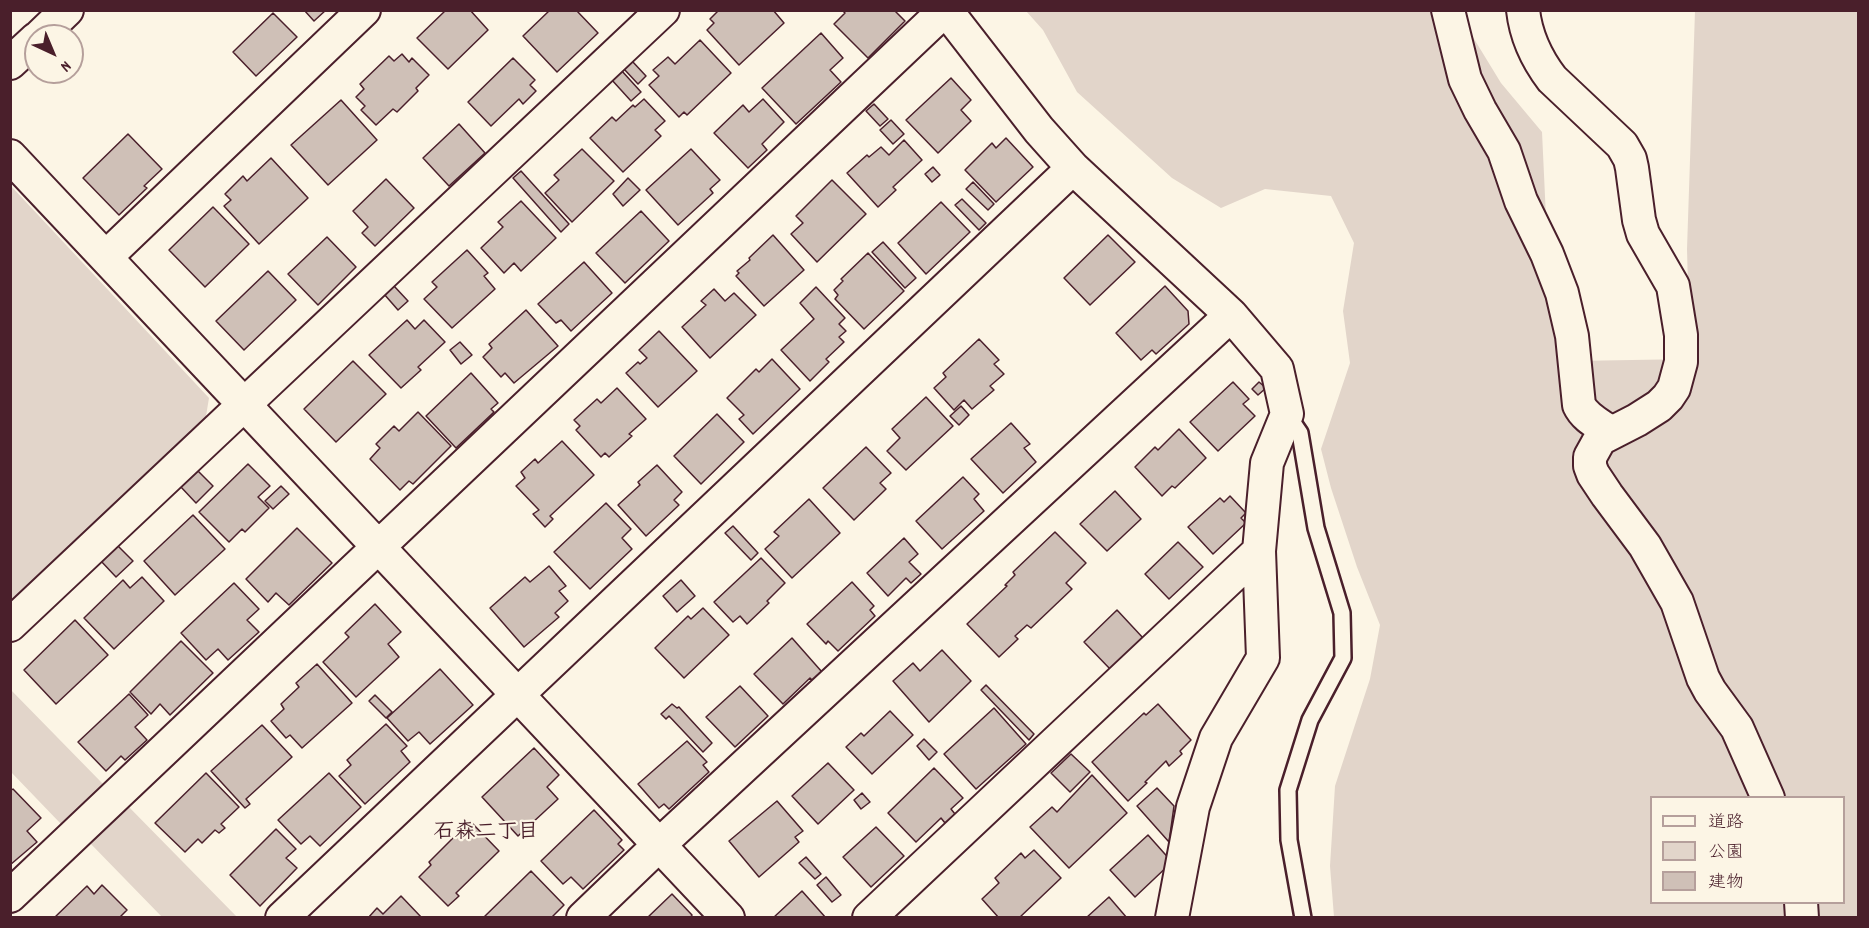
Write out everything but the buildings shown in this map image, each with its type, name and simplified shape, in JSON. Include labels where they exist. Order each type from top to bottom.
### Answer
[{"type":"street","points":[[52,24],[67,10]]},
{"type":"street","points":[[106,257],[364,10]]},
{"type":"street","points":[[10,625],[663,10]]},
{"type":"street","points":[[10,896],[946,10],[1039,130],[1073,168],[1231,315],[1277,369],[1287,414],[1267,463],[1259,551],[1263,658],[1216,738],[1193,807],[1172,918]]},
{"type":"street","points":[[1448,10],[1465,79],[1504,151],[1521,201],[1547,254],[1562,293],[1572,336],[1579,405],[1589,418],[1610,432]]},
{"type":"street","points":[[1523,10],[1526,33],[1543,67],[1552,79],[1622,145],[1626,152],[1632,168],[1643,234],[1673,286],[1681,335],[1680,373],[1674,388],[1659,406],[1600,439],[1590,457],[1593,474],[1645,546],[1677,602],[1703,678],[1737,728],[1767,796]]},
{"type":"street","points":[[10,63],[24,50]]},
{"type":"street","points":[[10,156],[728,918]]},
{"type":"street","points":[[282,918],[1073,168]]},
{"type":"street","points":[[583,918],[1231,315]]},
{"type":"street","points":[[869,918],[1259,551]]},
{"type":"lane","points":[[1287,414],[1300,433],[1316,528],[1342,613],[1343,658],[1310,720],[1288,790],[1289,840],[1303,918]]},
{"type":"green space","points":[[1026,11],[1457,11],[1501,83],[1542,132],[1547,239],[1574,361],[1690,359],[1687,249],[1695,11],[1858,11],[1858,917],[1334,917],[1330,866],[1335,786],[1370,679],[1380,625],[1357,567],[1331,488],[1321,449],[1350,363],[1343,311],[1354,243],[1331,196],[1265,189],[1221,208],[1172,178],[1077,92],[1043,30]]},
{"type":"green space","points":[[11,186],[209,398],[205,422],[11,601]]},
{"type":"green space","points":[[10,689],[103,784],[61,824],[11,772]]},
{"type":"green space","points":[[126,804],[237,917],[162,917],[88,841]]},
{"type":"district","name":"石森二丁目","points":[[486,834]]}]
